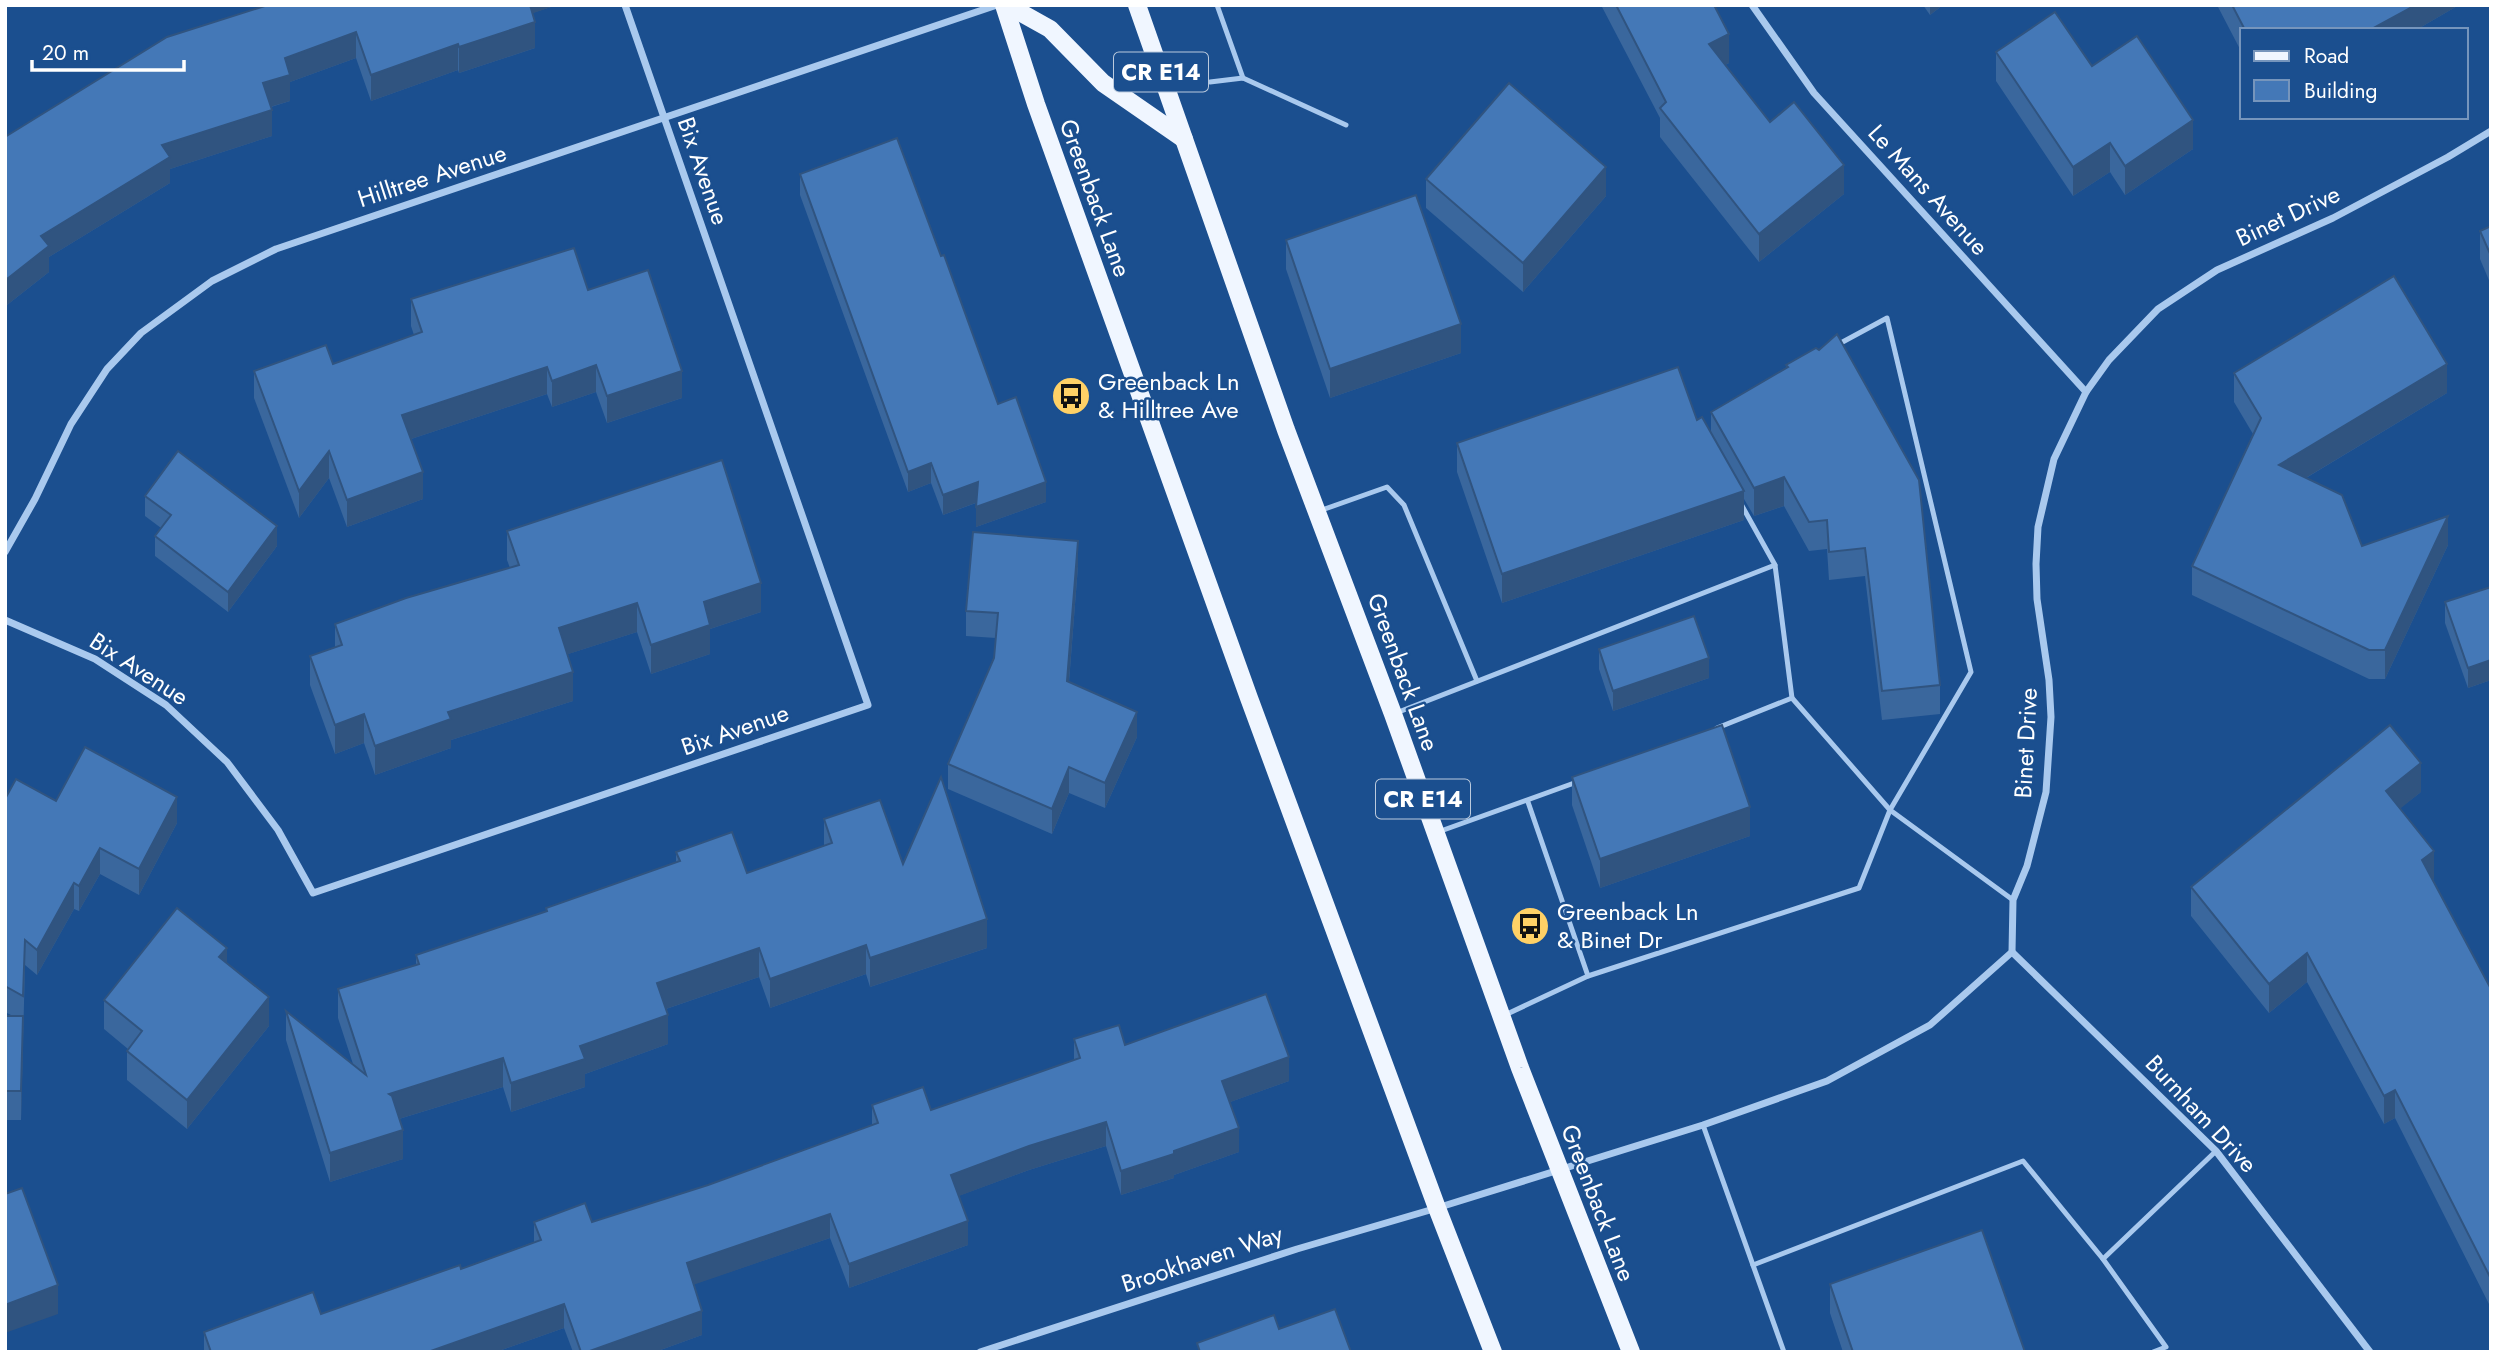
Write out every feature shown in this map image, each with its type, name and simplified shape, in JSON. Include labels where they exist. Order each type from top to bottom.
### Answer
[{"type":"main road","points":[[1006,5],[1050,29],[1103,83],[1184,139]]},
{"type":"main road","name":"Greenback Lane","points":[[1006,5],[1035,104],[1249,698],[1437,1208],[1493,1352]]},
{"type":"main road","name":"Greenback Lane","points":[[1138,5],[1316,511],[1393,714],[1501,1017],[1631,1352]]},
{"type":"street","name":"Bix Avenue","points":[[5,620],[95,659],[166,705],[228,762],[278,830],[313,892],[868,705],[625,5]]},
{"type":"street","name":"Hilltree Avenue","points":[[5,552],[35,499],[71,424],[107,369],[141,333],[212,281],[276,248],[997,5]]},
{"type":"street","name":"Le Mans Avenue","points":[[1752,5],[1814,93],[2086,392]]},
{"type":"street","name":"Binet Drive","points":[[2012,952],[2013,900],[2027,866],[2046,792],[2051,717],[2049,680],[2037,599],[2038,527],[2054,459],[2086,392],[2109,360],[2158,309],[2217,270],[2333,218],[2491,131]]},
{"type":"street","points":[[1437,1208],[1558,1168],[1703,1125],[1827,1081],[1930,1025],[2012,952]]},
{"type":"street","name":"Burnham Drive","points":[[2012,952],[2216,1151],[2370,1352]]},
{"type":"street","name":"Brookhaven Way","points":[[980,1352],[1297,1249],[1437,1208]]},
{"type":"lane","points":[[1217,5],[1243,78]]},
{"type":"lane","points":[[1210,82],[1243,78],[1346,125]]},
{"type":"lane","points":[[1501,1017],[1588,976],[1858,888],[1891,810],[1971,672],[1887,318],[1827,351]]},
{"type":"lane","points":[[1316,511],[1387,487],[1404,505],[1477,681]]},
{"type":"lane","points":[[1735,494],[1775,565],[1792,698],[1891,810],[2013,900]]},
{"type":"lane","points":[[1393,714],[1775,565]]},
{"type":"lane","points":[[1704,733],[1792,698]]},
{"type":"lane","points":[[1435,833],[1578,782]]},
{"type":"lane","points":[[1528,802],[1588,976]]},
{"type":"lane","points":[[1703,1125],[1784,1352]]},
{"type":"lane","points":[[2103,1259],[2216,1151]]},
{"type":"lane","points":[[1753,1265],[2023,1161],[2103,1259],[2165,1347],[2153,1352]]},
{"type":"building","points":[[268,5],[530,5],[535,22],[459,47],[458,44],[371,75],[356,32],[285,58],[290,75],[263,83],[272,110],[162,145],[170,157],[41,236],[49,246],[7,279],[5,137],[167,37]]},
{"type":"building","points":[[1616,5],[1714,5],[1729,34],[1709,44],[1770,122],[1794,102],[1844,165],[1759,234],[1660,108],[1666,102]]},
{"type":"building","points":[[2232,5],[2416,5],[2374,28],[2244,28]]},
{"type":"building","points":[[2055,12],[2092,66],[2137,36],[2193,120],[2125,166],[2110,143],[2073,167],[1996,52]]},
{"type":"building","points":[[1509,83],[1606,167],[1523,263],[1426,179]]},
{"type":"building","points":[[897,138],[941,256],[944,255],[998,404],[1016,397],[1046,482],[976,507],[978,482],[943,495],[931,463],[908,472],[800,174]]},
{"type":"building","points":[[1416,195],[1461,324],[1330,369],[1286,240]]},
{"type":"building","points":[[2491,226],[2491,256],[2480,231]]},
{"type":"building","points":[[574,248],[588,290],[648,270],[682,371],[607,396],[596,365],[552,381],[547,367],[402,415],[423,472],[347,500],[329,451],[299,491],[254,371],[326,345],[333,364],[422,332],[411,299]]},
{"type":"building","points":[[2394,276],[2447,364],[2279,465],[2342,495],[2362,546],[2448,516],[2385,650],[2369,650],[2192,566],[2261,418],[2234,373]]},
{"type":"building","points":[[1837,334],[1919,480],[1940,685],[1882,691],[1865,548],[1829,552],[1827,520],[1809,522],[1784,477],[1754,488],[1711,412],[1788,367],[1786,365],[1816,348],[1819,350]]},
{"type":"building","points":[[1678,367],[1697,420],[1702,417],[1744,491],[1502,574],[1457,443]]},
{"type":"building","points":[[178,451],[277,526],[228,592],[155,536],[171,515],[145,496]]},
{"type":"building","points":[[722,460],[761,583],[704,602],[710,625],[651,645],[637,603],[559,628],[573,672],[448,712],[451,719],[375,746],[364,714],[335,725],[310,656],[342,645],[335,624],[406,598],[519,565],[507,531]]},
{"type":"building","points":[[973,532],[1078,541],[1067,681],[1137,712],[1105,783],[1069,767],[1052,809],[948,764],[994,658],[998,613],[966,611]]},
{"type":"building","points":[[2491,587],[2491,660],[2468,668],[2445,602]]},
{"type":"building","points":[[1694,616],[1709,658],[1613,691],[1599,649]]},
{"type":"building","points":[[1722,725],[1750,807],[1600,859],[1572,777]]},
{"type":"building","points":[[2390,725],[2421,763],[2386,791],[2434,851],[2422,860],[2491,989],[2490,1277],[2395,1090],[2384,1096],[2307,953],[2269,984],[2191,887]]},
{"type":"building","points":[[85,747],[177,797],[139,869],[100,848],[79,886],[74,883],[37,950],[25,940],[23,996],[5,986],[5,799],[16,779],[56,801]]},
{"type":"building","points":[[941,777],[987,919],[870,958],[866,945],[770,979],[759,948],[657,983],[668,1015],[580,1046],[585,1059],[511,1083],[503,1058],[389,1094],[403,1130],[330,1153],[286,1011],[366,1075],[338,989],[419,964],[416,955],[547,911],[546,908],[680,861],[676,852],[732,832],[747,873],[832,843],[824,819],[880,800],[903,864]]},
{"type":"building","points":[[177,908],[227,948],[219,957],[269,997],[187,1100],[127,1051],[142,1031],[104,1000]]},
{"type":"building","points":[[1266,994],[1289,1057],[1222,1081],[1239,1128],[1174,1151],[1174,1154],[1121,1171],[1106,1122],[1029,1146],[951,1175],[968,1221],[849,1264],[830,1214],[687,1263],[702,1311],[587,1352],[581,1352],[564,1304],[428,1352],[211,1352],[204,1332],[313,1292],[321,1314],[460,1265],[461,1269],[541,1240],[534,1222],[585,1203],[592,1222],[708,1185],[878,1123],[872,1105],[923,1087],[931,1110],[1080,1058],[1074,1039],[1119,1025],[1125,1045]]},
{"type":"building","points":[[5,1016],[23,1016],[21,1091],[5,1091]]},
{"type":"building","points":[[22,1188],[58,1285],[5,1305],[5,1194]]},
{"type":"building","points":[[1982,1230],[2025,1352],[1853,1352],[1830,1284]]},
{"type":"building","points":[[1335,1309],[1351,1352],[1200,1352],[1197,1343],[1274,1315],[1279,1329]]},
{"type":"place","name":"Greenback Ln & Hilltree Ave","points":[[1071,396]]},
{"type":"place","name":"Greenback Ln & Binet Dr","points":[[1530,926]]}]
